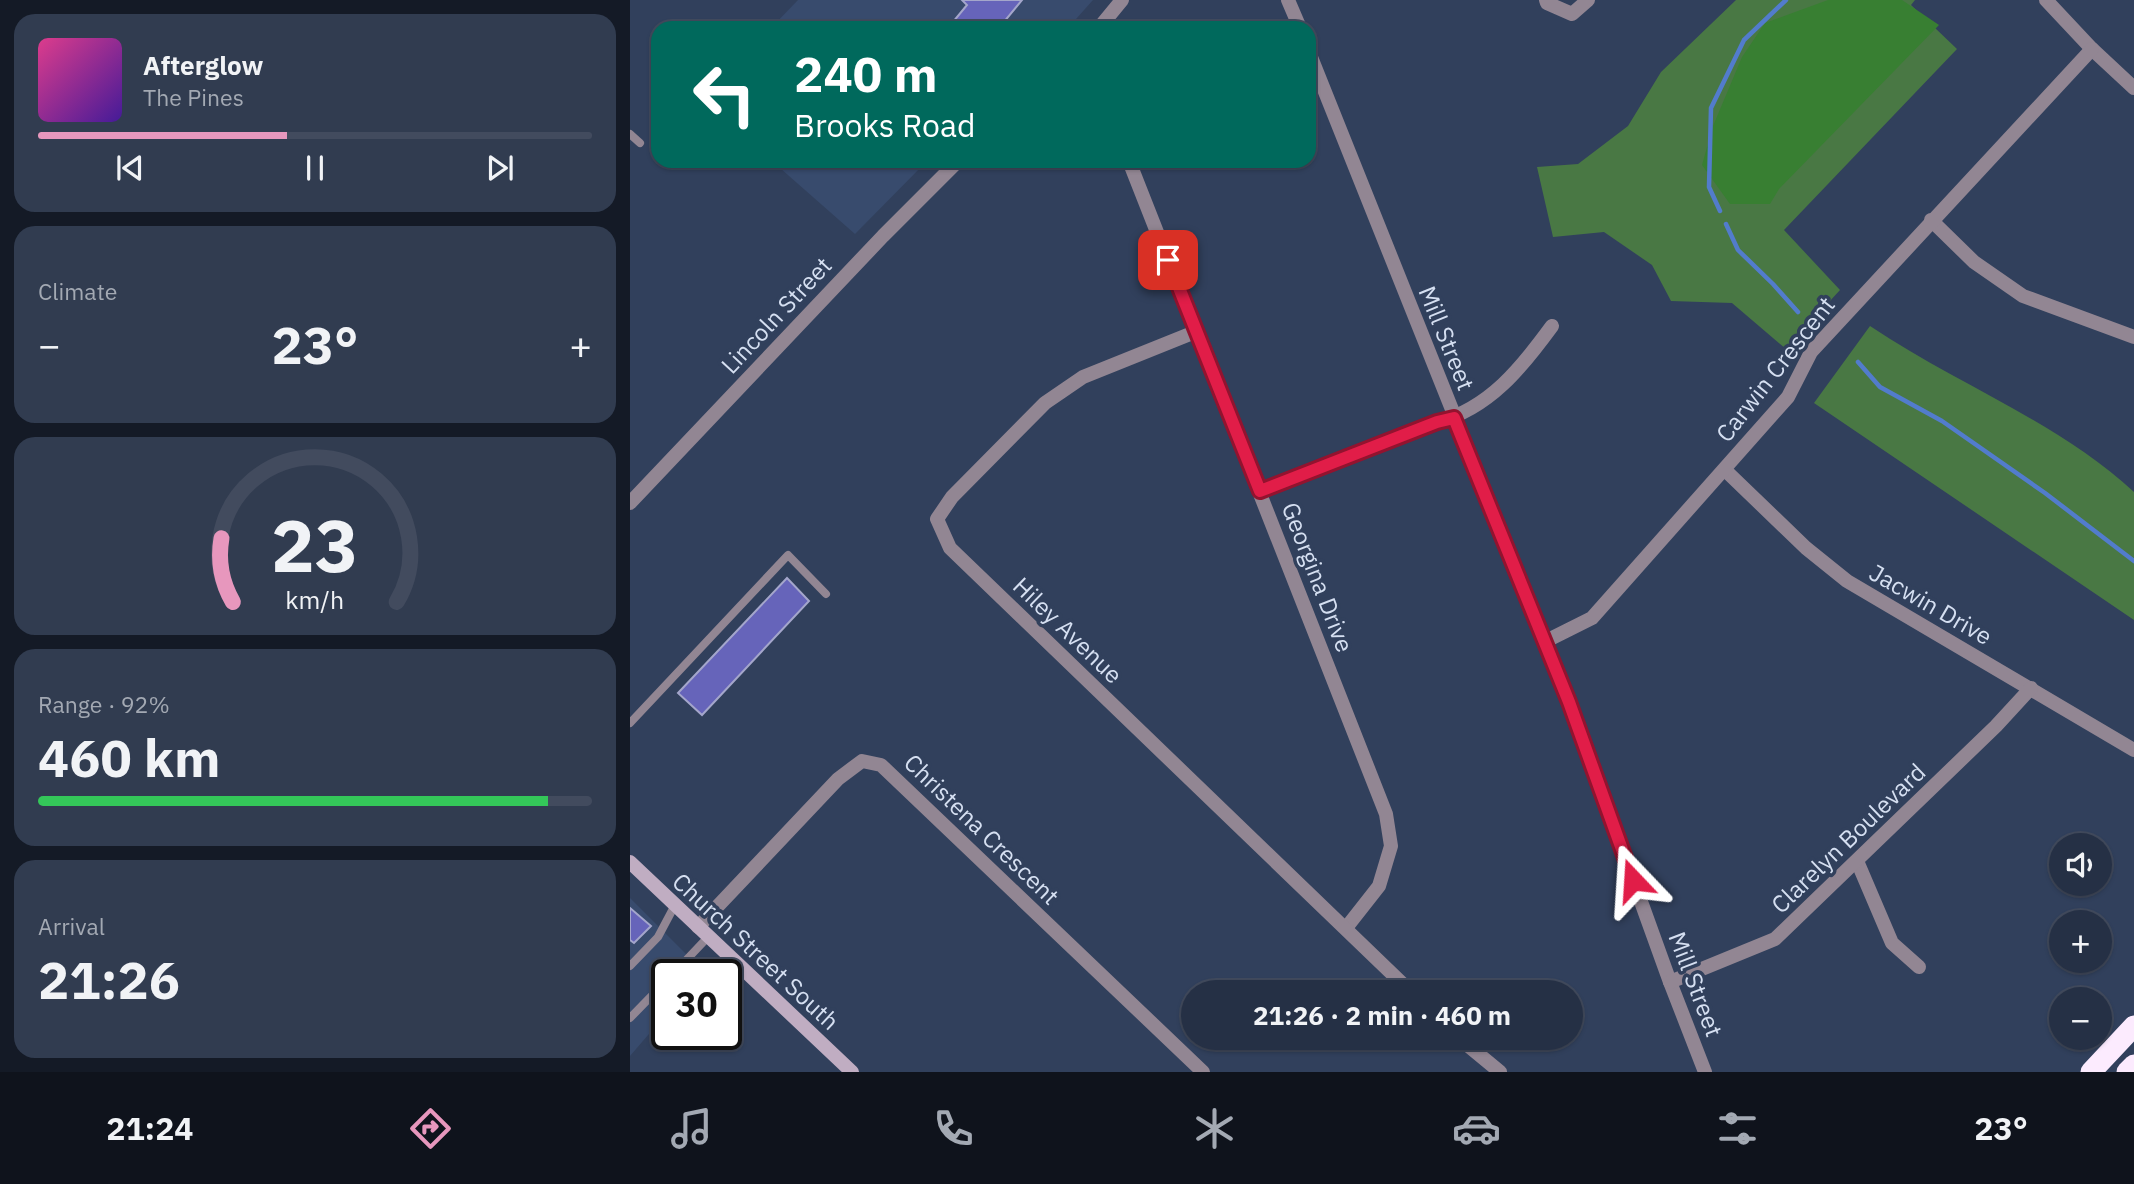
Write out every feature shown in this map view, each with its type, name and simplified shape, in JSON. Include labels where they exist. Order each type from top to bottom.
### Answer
[{"type":"highway","points":[[2091,1072],[2134,1026]]},
{"type":"highway","points":[[2127,1072],[2134,1065]]},
{"type":"main road","name":"Church Street South","points":[[630,862],[852,1072]]},
{"type":"street","points":[[1105,21],[1122,0]]},
{"type":"street","points":[[1288,0],[1297,21]]},
{"type":"street","points":[[1546,0],[1547,3],[1572,14],[1588,0]]},
{"type":"street","points":[[2046,0],[2092,50],[2134,88]]},
{"type":"street","name":"Carwin Crescent","points":[[1544,642],[1592,618],[1788,397],[1811,352],[2092,50]]},
{"type":"street","name":"Mill Street","points":[[1316,70],[1569,702],[1705,1072]]},
{"type":"street","name":"Lincoln Street","points":[[630,503],[951,168]]},
{"type":"street","name":"Georgina Drive","points":[[1132,168],[1386,814],[1391,846],[1379,886],[1346,928]]},
{"type":"street","points":[[1931,220],[1974,262],[2022,296],[2134,337]]},
{"type":"street","points":[[1260,491],[1437,422],[1454,418],[1480,404],[1504,385],[1552,326]]},
{"type":"street","name":"Hiley Avenue","points":[[1195,332],[1083,377],[1045,403],[952,497],[937,519],[950,548],[1399,980]]},
{"type":"street","name":"Jacwin Drive","points":[[1725,470],[1806,548],[1847,581],[2134,750]]},
{"type":"street","name":"Clarelyn Boulevard","points":[[1670,982],[1774,939],[1996,726],[2031,688]]},
{"type":"street","name":"Christena Crescent","points":[[704,931],[838,779],[862,761],[881,765],[1203,1072]]},
{"type":"street","points":[[1857,861],[1892,943],[1919,967]]},
{"type":"street","points":[[1473,1050],[1500,1072]]},
{"type":"lane","points":[[630,134],[640,143]]},
{"type":"lane","points":[[630,723],[788,555],[826,594]]},
{"type":"lane","points":[[630,966],[658,937],[675,905]]},
{"type":"lane","points":[[684,959],[704,931]]},
{"type":"lane","points":[[630,1018],[651,996]]},
{"type":"shaded area","points":[[798,0],[1093,0],[1074,21],[778,21]]},
{"type":"shaded area","points":[[780,168],[920,168],[855,234]]},
{"type":"shaded area","points":[[630,898],[691,959],[651,959],[651,1032],[630,1056]]},
{"type":"green space","points":[[1736,0],[1915,0],[1911,5],[1957,49],[1784,230],[1840,290],[1786,349],[1732,303],[1671,301],[1652,265],[1604,232],[1553,237],[1537,167],[1578,164],[1628,126],[1661,72]]},
{"type":"green space","points":[[1828,0],[1902,0],[1939,25],[1779,189],[1770,204],[1730,204],[1702,165],[1713,126],[1742,57],[1765,23]]},
{"type":"green space","points":[[1870,326],[2072,444],[2134,492],[2134,620],[1814,403]]},
{"type":"building","points":[[962,0],[1022,0],[1005,21],[954,21],[967,5]]},
{"type":"building","points":[[787,578],[809,601],[702,715],[678,693]]},
{"type":"building","points":[[630,908],[651,926],[634,943],[630,940]]},
{"type":"waterway","points":[[1720,211],[1709,187],[1711,108],[1744,40],[1786,0]]},
{"type":"waterway","points":[[1726,224],[1738,250],[1798,312]]},
{"type":"waterway","points":[[1858,362],[1880,387],[1942,421],[2045,493],[2134,561]]},
{"type":"route","points":[[1168,260],[1260,491],[1437,422],[1454,418],[1569,702],[1633,880]]}]
